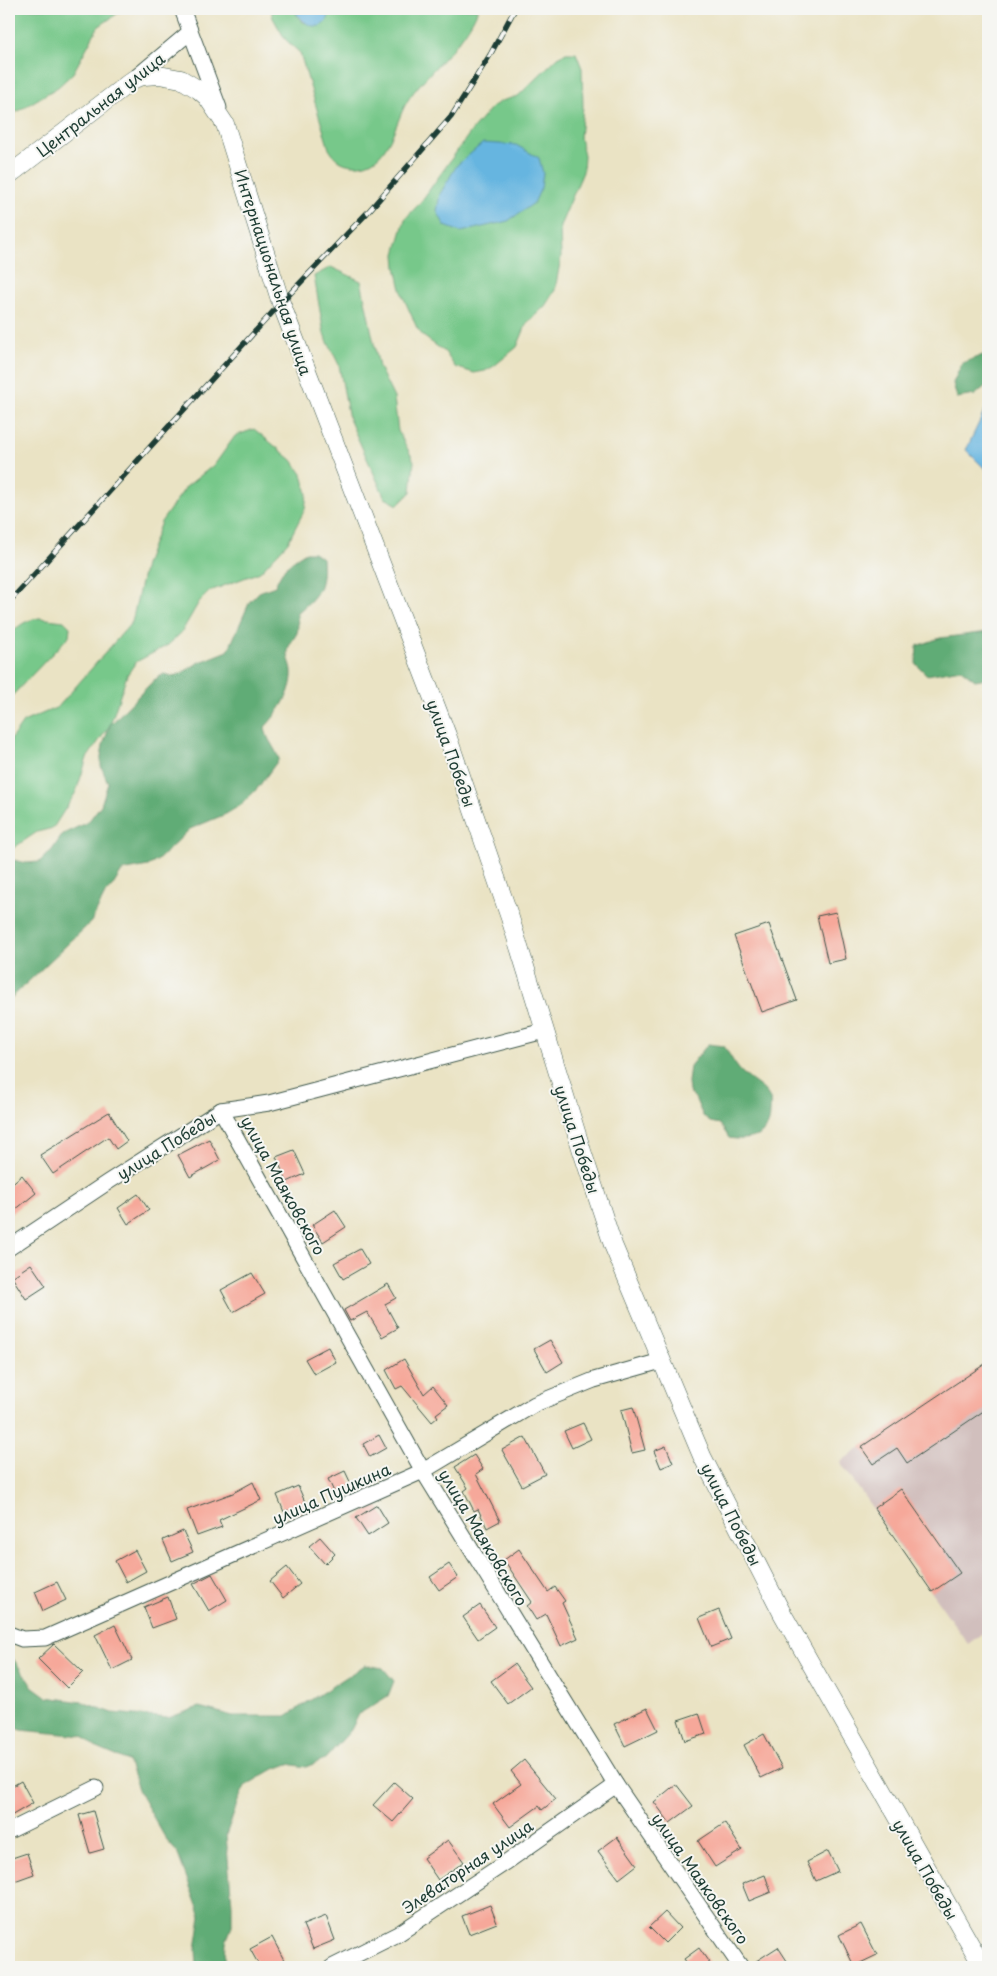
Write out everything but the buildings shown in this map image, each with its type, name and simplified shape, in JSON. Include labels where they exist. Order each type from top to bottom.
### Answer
[{"type":"street","name":"Интернациональная улица","points":[[182,9],[225,124],[281,303],[369,535]]},
{"type":"street","name":"Центральная улица","points":[[9,175],[134,79],[190,32]]},
{"type":"street","points":[[134,79],[159,75],[186,82],[207,97],[225,124]]},
{"type":"street","name":"улица Победы","points":[[369,535],[447,735],[510,918],[613,1246],[661,1361],[702,1456],[782,1613],[983,1967]]},
{"type":"street","name":"улица Победы","points":[[9,1248],[116,1176],[221,1110],[269,1103],[544,1031]]},
{"type":"street","name":"улица Маяковского","points":[[221,1110],[423,1471],[616,1785],[741,1967]]},
{"type":"street","name":"улица Пушкина","points":[[9,1634],[22,1639],[45,1638],[423,1471],[535,1404],[594,1380],[661,1361]]},
{"type":"street","name":"Элеваторная улица","points":[[332,1967],[398,1934],[505,1863],[616,1785]]},
{"type":"street","points":[[9,1831],[96,1788]]},
{"type":"shaded area","points":[[988,1362],[988,1629],[968,1644],[840,1462]]},
{"type":"green space","points":[[9,9],[124,9],[98,27],[73,73],[58,87],[13,114],[9,119]]},
{"type":"green space","points":[[271,9],[294,9],[304,23],[331,12],[331,9],[478,9],[465,33],[410,97],[384,151],[376,159],[366,164],[353,165],[339,160],[329,149],[300,53],[285,39],[273,18]]},
{"type":"green space","points":[[566,53],[576,53],[582,68],[583,106],[580,138],[584,155],[583,172],[560,226],[561,257],[555,290],[545,306],[527,323],[517,347],[494,366],[485,371],[474,373],[455,367],[445,352],[423,336],[417,328],[402,294],[395,254],[405,219],[420,203],[472,130],[492,107],[501,101],[518,96],[558,57]]},
{"type":"green space","points":[[331,267],[361,281],[379,367],[394,398],[398,431],[414,461],[411,492],[398,505],[385,498],[349,419],[339,365],[324,334],[314,276]]},
{"type":"green space","points":[[988,353],[988,384],[975,395],[957,398],[953,383],[962,363]]},
{"type":"green space","points":[[254,429],[292,460],[302,474],[307,494],[305,509],[288,542],[260,572],[210,591],[199,602],[181,633],[168,645],[136,662],[127,675],[110,725],[87,758],[76,792],[53,828],[37,832],[9,851],[9,742],[23,722],[58,707],[132,622],[145,565],[161,522],[186,487],[215,464],[235,436]]},
{"type":"green space","points":[[306,552],[314,552],[322,558],[322,576],[315,595],[297,613],[298,631],[288,650],[292,680],[280,709],[265,727],[279,759],[257,789],[241,805],[226,814],[190,829],[158,860],[148,866],[122,871],[112,887],[106,892],[91,922],[9,1000],[9,859],[27,863],[39,862],[52,850],[63,834],[88,822],[101,805],[108,783],[101,766],[101,756],[110,725],[154,680],[164,674],[173,676],[182,673],[198,663],[228,651],[250,601],[259,592],[275,586],[287,566]]},
{"type":"green space","points":[[39,618],[64,621],[70,627],[69,636],[9,699],[9,636],[22,624]]},
{"type":"green space","points":[[988,632],[988,678],[975,680],[961,669],[927,675],[916,664],[917,646],[940,638]]},
{"type":"green space","points":[[708,1044],[724,1046],[739,1069],[768,1095],[770,1099],[769,1120],[763,1132],[758,1135],[745,1139],[729,1138],[720,1124],[710,1122],[703,1116],[695,1098],[689,1092],[690,1066]]},
{"type":"green space","points":[[9,1656],[12,1657],[32,1686],[47,1697],[82,1702],[113,1713],[168,1718],[199,1707],[233,1716],[286,1716],[365,1665],[383,1668],[394,1681],[388,1696],[359,1714],[351,1730],[325,1759],[306,1767],[288,1764],[272,1770],[245,1786],[226,1835],[232,1905],[232,1926],[226,1942],[225,1959],[228,1967],[197,1967],[196,1949],[201,1916],[177,1852],[167,1841],[139,1792],[128,1761],[95,1747],[83,1736],[21,1730],[9,1726]]},
{"type":"water","points":[[294,9],[331,9],[325,23],[320,26],[314,26],[303,21]]},
{"type":"water","points":[[483,143],[516,145],[539,158],[543,173],[541,188],[534,203],[508,221],[461,232],[445,226],[437,211],[440,194],[457,165]]},
{"type":"water","points":[[988,408],[988,472],[966,450],[985,410]]},
{"type":"railway","points":[[9,602],[281,303],[367,213],[451,117],[490,55],[515,9]]}]
